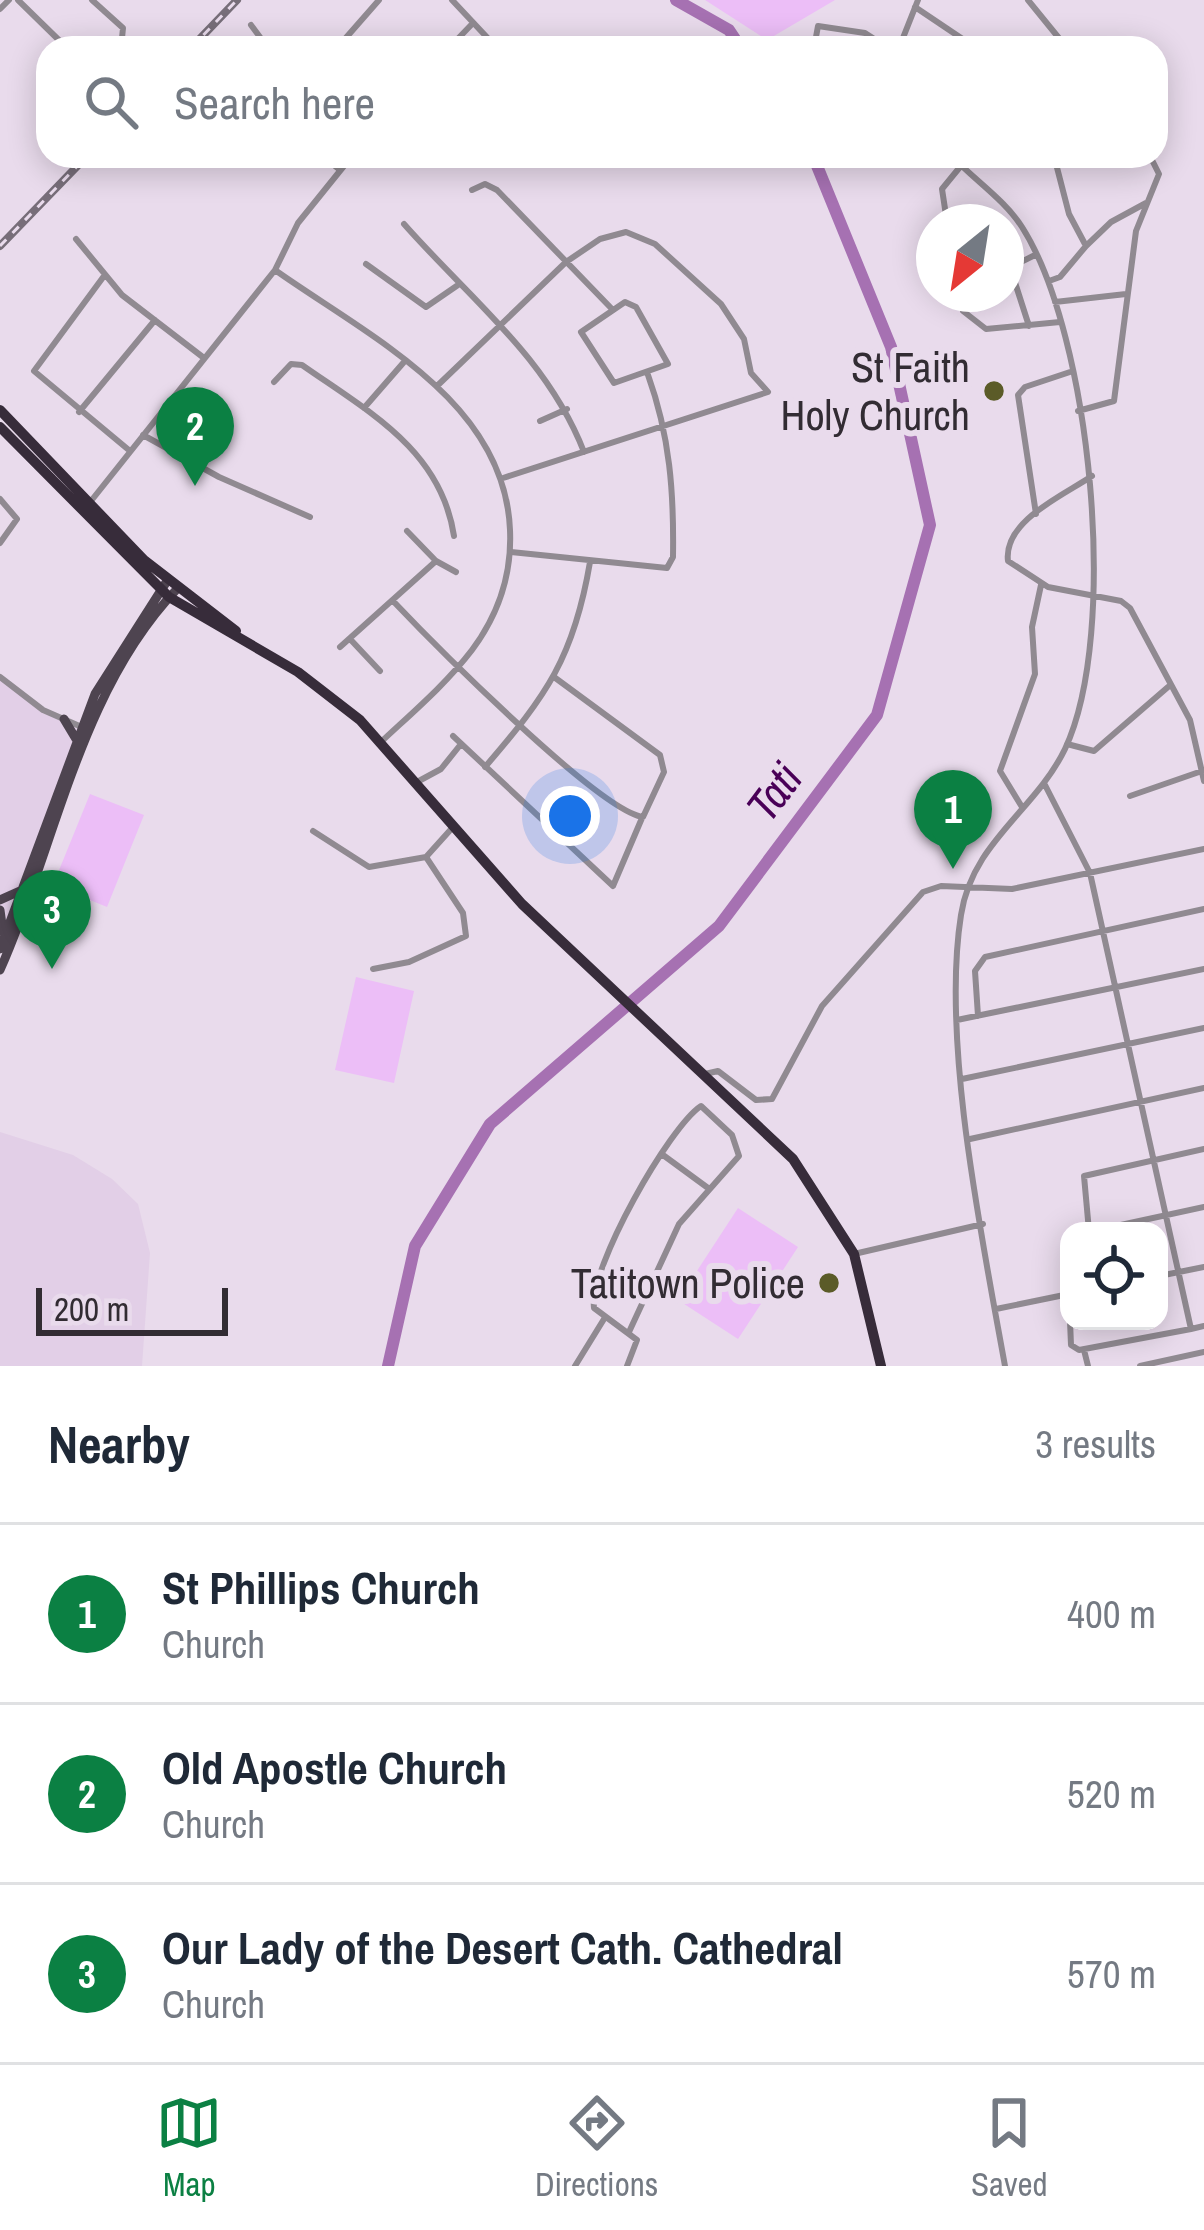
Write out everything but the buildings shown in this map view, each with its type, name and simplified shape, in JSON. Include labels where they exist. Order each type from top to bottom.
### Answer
[{"type":"highway","points":[[0,410],[86,507]]},
{"type":"highway","points":[[0,427],[169,589],[332,697],[382,741],[453,827],[581,960],[806,1174],[854,1254],[881,1366]]},
{"type":"main road","points":[[3,946],[111,663],[169,589]]},
{"type":"main road","points":[[3,946],[87,729],[118,668],[169,589]]},
{"type":"main road","points":[[76,745],[64,719],[80,718],[90,710]]},
{"type":"main road","points":[[0,900],[23,888]]},
{"type":"main road","points":[[0,910],[5,919],[0,970]]},
{"type":"street","points":[[0,9],[14,0],[54,36]]},
{"type":"street","points":[[92,0],[123,28],[123,36]]},
{"type":"street","points":[[350,36],[379,0]]},
{"type":"street","points":[[452,0],[485,36]]},
{"type":"street","points":[[1028,0],[1057,36]]},
{"type":"street","points":[[904,36],[916,3],[960,36]]},
{"type":"street","points":[[461,36],[473,23]]},
{"type":"street","points":[[251,25],[259,36]]},
{"type":"street","points":[[816,36],[818,26],[870,36]]},
{"type":"street","points":[[86,507],[275,270],[298,223],[337,168]]},
{"type":"street","points":[[944,204],[942,189],[957,168]]},
{"type":"street","points":[[964,168],[1010,210],[1048,281],[1092,476],[1097,526],[1079,701],[1067,744],[1044,783],[991,841],[966,889],[957,1020],[1005,1366]]},
{"type":"street","points":[[1057,168],[1070,214],[1086,246]]},
{"type":"street","points":[[1078,411],[1114,401],[1136,231],[1159,174],[1156,168]]},
{"type":"street","points":[[472,190],[490,185],[611,308]]},
{"type":"street","points":[[1048,281],[1060,277],[1112,222],[1148,202]]},
{"type":"street","points":[[404,224],[458,285],[501,323],[567,409],[584,452]]},
{"type":"street","points":[[436,386],[566,262],[616,232],[643,236],[707,291],[741,332],[751,373],[768,392],[502,478]]},
{"type":"street","points":[[76,238],[104,276],[204,358]]},
{"type":"street","points":[[1024,260],[1036,254]]},
{"type":"street","points":[[366,264],[426,307],[458,285]]},
{"type":"street","points":[[275,270],[436,386],[479,433],[502,478],[511,552],[496,608],[457,669],[382,741]]},
{"type":"street","points":[[104,276],[34,370],[130,451]]},
{"type":"street","points":[[1055,302],[1126,294]]},
{"type":"street","points":[[631,303],[668,358],[665,368],[620,383],[608,380],[582,338],[585,327],[611,308],[631,303]]},
{"type":"street","points":[[964,312],[980,327],[1060,322]]},
{"type":"street","points":[[1024,312],[1029,326]]},
{"type":"street","points":[[80,412],[155,320]]},
{"type":"street","points":[[364,408],[404,362]]},
{"type":"street","points":[[274,382],[296,363],[364,408],[432,469],[447,498],[454,536]]},
{"type":"street","points":[[1036,514],[1018,395],[1070,372]]},
{"type":"street","points":[[511,552],[659,569],[671,562],[674,508],[666,427],[648,375]]},
{"type":"street","points":[[540,421],[567,409]]},
{"type":"street","points":[[143,435],[219,477],[310,517]]},
{"type":"street","points":[[1092,476],[1036,514],[1010,538],[1006,552],[1011,566],[1041,585],[1130,608],[1168,687],[1190,720],[1203,776],[1130,796]]},
{"type":"street","points":[[0,500],[17,519],[0,543]]},
{"type":"street","points":[[407,531],[436,561],[456,572]]},
{"type":"street","points":[[340,646],[436,561]]},
{"type":"street","points":[[485,767],[554,677],[577,632],[590,562]]},
{"type":"street","points":[[1022,807],[1000,771],[1035,674],[1032,627],[1041,585]]},
{"type":"street","points":[[393,602],[457,669],[521,725],[618,808],[643,817]]},
{"type":"street","points":[[350,639],[380,671]]},
{"type":"street","points":[[0,677],[43,710],[87,729]]},
{"type":"street","points":[[452,736],[613,886],[664,772],[660,755],[554,677]]},
{"type":"street","points":[[1067,744],[1094,751],[1168,687]]},
{"type":"street","points":[[417,782],[441,770],[461,744]]},
{"type":"street","points":[[1044,783],[1090,873],[1191,1328]]},
{"type":"street","points":[[313,831],[363,866],[426,857],[453,827]]},
{"type":"street","points":[[705,1074],[722,1073],[762,1103],[772,1099],[813,1020],[907,905],[932,887],[1003,890],[1204,849]]},
{"type":"street","points":[[374,969],[409,962],[466,936],[463,913],[426,857]]},
{"type":"street","points":[[978,1016],[975,971],[980,960],[1204,909]]},
{"type":"street","points":[[957,1020],[1204,969]]},
{"type":"street","points":[[962,1079],[1204,1028]]},
{"type":"street","points":[[970,1139],[1204,1088]]},
{"type":"street","points":[[712,1113],[726,1093]]},
{"type":"street","points":[[627,1366],[636,1347],[629,1332],[604,1319],[593,1301],[599,1272],[614,1233],[696,1108],[712,1113],[740,1151],[660,1257],[629,1332]]},
{"type":"street","points":[[1090,1222],[1084,1176],[1204,1149]]},
{"type":"street","points":[[663,1155],[708,1188]]},
{"type":"street","points":[[1135,1222],[1204,1207]]},
{"type":"street","points":[[854,1254],[983,1224]]},
{"type":"street","points":[[1168,1274],[1204,1267]]},
{"type":"street","points":[[996,1309],[1060,1296]]},
{"type":"street","points":[[575,1366],[604,1319]]},
{"type":"street","points":[[1070,1330],[1071,1345],[1084,1349],[1204,1326]]},
{"type":"street","points":[[1084,1349],[1088,1366]]},
{"type":"street","points":[[1140,1366],[1204,1352]]},
{"type":"shaded area","points":[[705,0],[835,0],[774,36],[761,36]]},
{"type":"shaded area","points":[[0,677],[29,700],[83,728],[0,949]]},
{"type":"shaded area","points":[[90,794],[144,815],[107,907],[53,885]]},
{"type":"shaded area","points":[[356,977],[414,991],[394,1083],[335,1070]]},
{"type":"shaded area","points":[[0,1132],[73,1155],[112,1179],[138,1204],[150,1253],[142,1366],[0,1366]]},
{"type":"shaded area","points":[[738,1208],[798,1247],[738,1339],[678,1300]]},
{"type":"waterway","name":"Tati","points":[[676,0],[733,36]]},
{"type":"waterway","name":"Tati","points":[[388,1366],[415,1246],[490,1124],[719,926],[877,715],[930,525],[891,347],[818,168]]},
{"type":"railway","points":[[202,36],[237,0]]},
{"type":"railway","points":[[0,246],[75,168]]},
{"type":"place","name":"St Faith Holy Church","points":[[994,391]]},
{"type":"place","name":"Old Apostle Church","points":[[195,486]]},
{"type":"place","name":"St Phillips Church","points":[[953,869]]},
{"type":"place","name":"Our Lady of the Desert Cath. Cathedral","points":[[52,969]]},
{"type":"place","name":"Tatitown Police","points":[[829,1283]]}]
